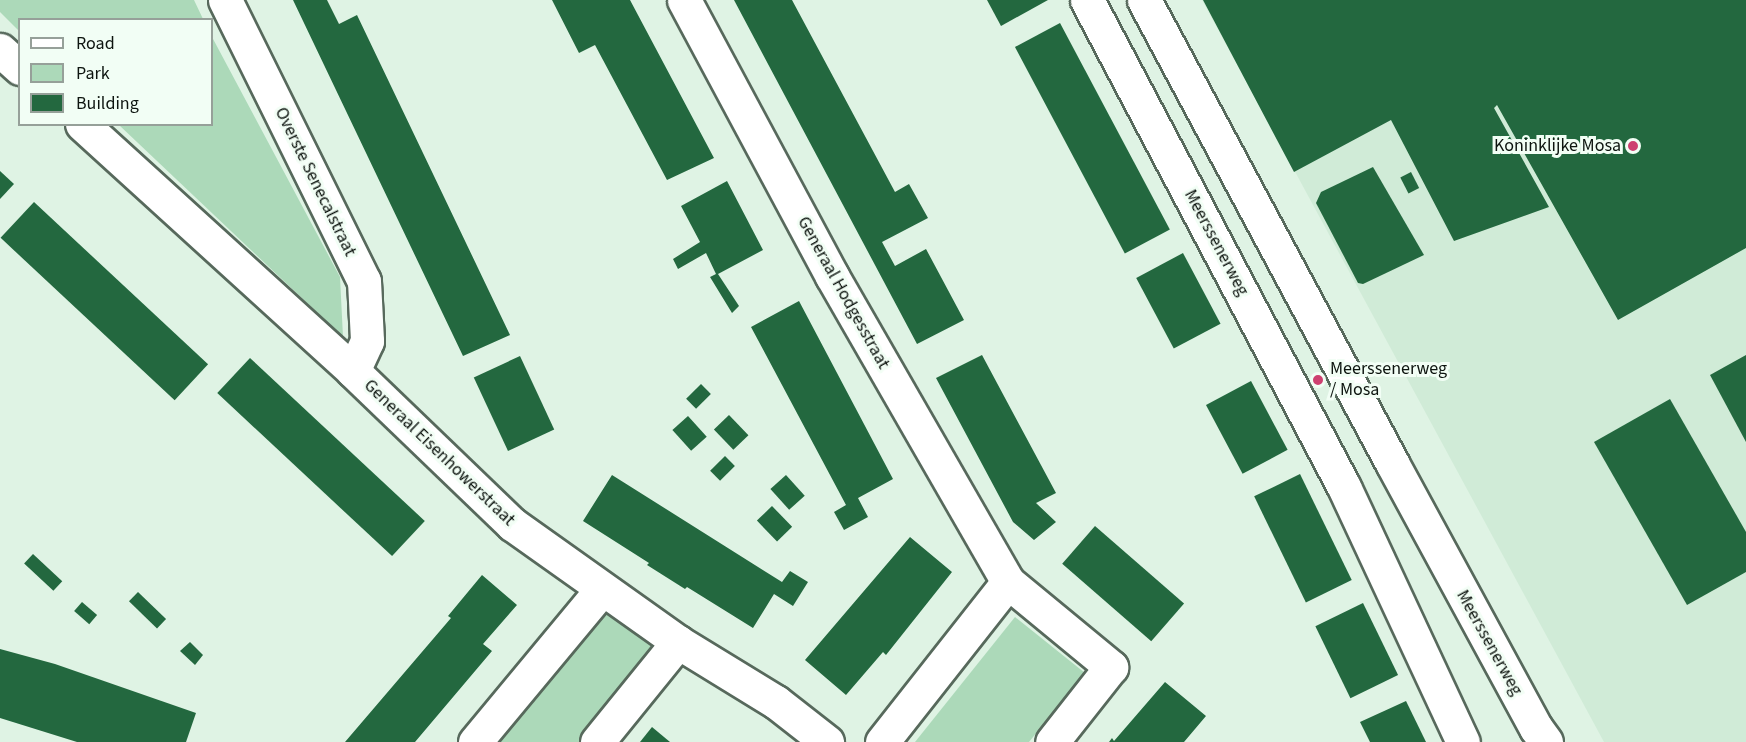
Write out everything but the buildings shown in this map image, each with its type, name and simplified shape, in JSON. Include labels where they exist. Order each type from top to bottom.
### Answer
[{"type":"street","name":"Overste Senecalstraat","points":[[225,0],[364,281],[367,340],[353,371]]},
{"type":"street","name":"Generaal Hodgesstraat","points":[[684,0],[832,276],[1008,582]]},
{"type":"street","name":"Meerssenerweg","points":[[1087,0],[1344,487],[1463,742]]},
{"type":"street","name":"Meerssenerweg","points":[[1144,0],[1541,737]]},
{"type":"street","points":[[0,50],[18,66]]},
{"type":"street","name":"Generaal Eisenhowerstraat","points":[[84,126],[353,371],[512,524],[678,642],[776,702],[827,742]]},
{"type":"street","points":[[1344,487],[1392,464]]},
{"type":"street","points":[[882,742],[1008,582],[1111,667],[1052,742]]},
{"type":"street","points":[[475,742],[602,589]]},
{"type":"street","points":[[597,742],[678,642]]},
{"type":"shaded area","points":[[1202,0],[1746,0],[1746,742],[1604,742]]},
{"type":"green space","points":[[0,0],[194,0],[203,18],[18,18],[18,30],[0,12]]},
{"type":"green space","points":[[213,39],[340,277],[343,337],[120,126],[213,126]]},
{"type":"green space","points":[[604,601],[660,649],[583,742],[486,742]]},
{"type":"green space","points":[[1015,617],[1085,673],[1029,742],[915,742]]},
{"type":"place","name":"Koninklijke Mosa","points":[[1633,146]]},
{"type":"place","name":"Meerssenerweg / Mosa","points":[[1318,380]]}]
